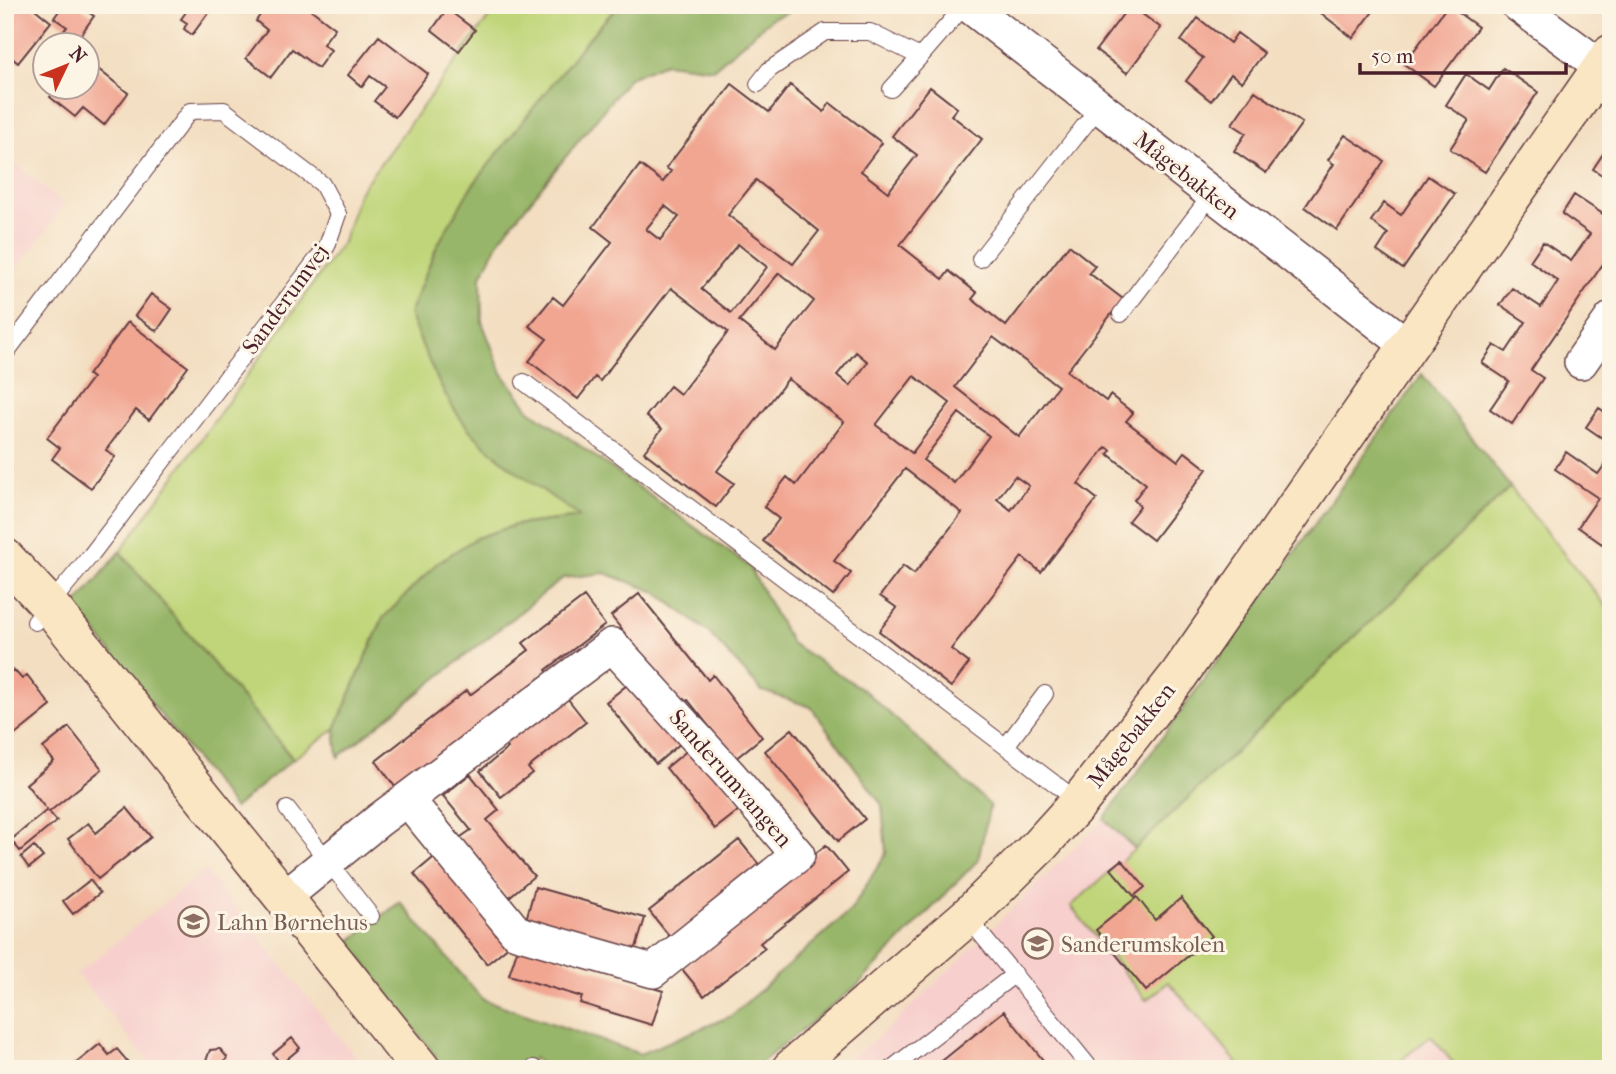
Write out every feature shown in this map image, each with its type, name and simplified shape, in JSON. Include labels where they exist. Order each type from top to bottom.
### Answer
[{"type":"street","name":"Mågebakken","points":[[966,5],[1407,345]]},
{"type":"street","points":[[1518,5],[1608,61]]},
{"type":"street","name":"Mågebakken","points":[[791,1069],[967,917],[1079,802],[1179,675],[1407,345],[1608,61]]},
{"type":"street","points":[[1581,362],[1611,319]]},
{"type":"street","points":[[5,558],[42,614],[393,1069]]},
{"type":"street","points":[[5,581],[42,614],[283,898],[421,1069]]},
{"type":"street","name":"Sanderumvangen","points":[[283,898],[407,799],[612,645],[798,855],[653,971],[516,932],[407,799]]},
{"type":"lane","points":[[891,89],[966,5]]},
{"type":"lane","points":[[758,84],[769,71],[825,32],[870,32],[920,57]]},
{"type":"lane","points":[[980,259],[1099,107]]},
{"type":"lane","name":"Sanderumvej","points":[[5,354],[190,111],[223,110],[322,184],[338,214],[327,246],[91,555],[42,614]]},
{"type":"lane","points":[[1121,314],[1212,194]]},
{"type":"lane","points":[[524,382],[1079,802]]},
{"type":"lane","points":[[1006,746],[1045,694]]},
{"type":"lane","points":[[287,808],[371,916]]},
{"type":"lane","points":[[967,917],[1091,1069]]},
{"type":"lane","points":[[891,1069],[1015,974]]},
{"type":"shaded area","points":[[5,155],[65,205],[5,285]]},
{"type":"shaded area","name":"Sanderumskolen","points":[[1104,819],[1135,849],[1071,906],[1146,1000],[1169,981],[1242,1069],[837,1069],[889,1028]]},
{"type":"shaded area","name":"Lahn Børnehus","points":[[205,870],[365,1069],[154,1069],[77,974]]},
{"type":"shaded area","points":[[1432,1035],[1458,1069],[1390,1069]]},
{"type":"green space","points":[[498,5],[619,5],[586,41],[469,190],[495,454],[581,517],[515,525],[383,618],[335,729],[293,759],[120,552],[343,242],[359,192]]},
{"type":"green space","points":[[619,5],[806,5],[772,18],[713,69],[665,63],[629,78],[502,236],[481,276],[482,322],[502,373],[530,410],[749,566],[791,643],[865,691],[990,805],[978,860],[858,985],[753,1069],[544,1069],[535,1058],[520,1069],[445,1069],[349,942],[400,902],[482,999],[640,1054],[731,1016],[851,910],[886,853],[882,805],[811,707],[762,691],[708,632],[656,592],[605,573],[563,578],[338,757],[335,729],[383,618],[436,564],[476,538],[515,525],[580,517],[513,469],[467,427],[442,389],[409,314],[437,246],[469,190],[586,41]]},
{"type":"green space","points":[[1422,374],[1510,487],[1135,849],[1104,819]]},
{"type":"green space","points":[[1510,487],[1611,612],[1611,1069],[1458,1069],[1431,1036],[1390,1069],[1242,1069],[1169,982],[1146,1000],[1071,906],[1135,849]]},
{"type":"green space","points":[[120,552],[293,759],[234,808],[75,606]]},
{"type":"building","points":[[5,5],[30,5],[51,22],[43,32],[32,32],[32,46],[18,63],[5,52],[5,22],[8,19],[5,17]]},
{"type":"building","points":[[63,5],[84,5],[82,8],[94,16],[83,32],[63,32],[67,27],[54,18]]},
{"type":"building","points":[[191,5],[214,5],[192,35],[184,29],[187,23],[181,19]]},
{"type":"building","points":[[267,5],[305,5],[335,28],[323,44],[331,50],[318,68],[292,49],[271,77],[246,58],[267,30],[256,21]]},
{"type":"building","points":[[1130,5],[1161,28],[1127,73],[1096,50]]},
{"type":"building","points":[[1329,5],[1378,5],[1353,38],[1322,14]]},
{"type":"building","points":[[1448,5],[1478,27],[1434,86],[1404,64]]},
{"type":"building","points":[[447,9],[475,30],[459,51],[432,30]]},
{"type":"building","points":[[1198,18],[1230,43],[1237,33],[1264,53],[1242,82],[1231,74],[1211,101],[1186,81],[1203,58],[1181,41]]},
{"type":"building","points":[[379,36],[428,74],[395,117],[374,101],[385,87],[370,76],[362,87],[348,75]]},
{"type":"building","points":[[1503,68],[1538,92],[1485,172],[1450,149],[1469,120],[1446,105],[1466,74],[1489,90]]},
{"type":"building","points":[[102,72],[128,93],[104,125],[83,108],[75,117],[56,102],[102,102]]},
{"type":"building","points":[[732,84],[769,112],[790,85],[824,112],[830,103],[882,143],[861,171],[888,192],[917,155],[892,136],[930,87],[957,108],[951,115],[982,139],[900,245],[943,279],[949,271],[977,293],[972,299],[1006,326],[1069,245],[1095,266],[1089,273],[1123,299],[1067,371],[1106,401],[1110,395],[1133,413],[1126,421],[1178,461],[1185,452],[1207,469],[1153,540],[1128,521],[1140,506],[1134,500],[1146,484],[1108,454],[1111,450],[1106,447],[1078,484],[1097,499],[1041,572],[1022,557],[951,649],[969,663],[951,687],[879,631],[897,608],[880,596],[903,566],[914,574],[962,513],[905,469],[834,561],[851,573],[833,596],[763,541],[779,519],[764,507],[787,477],[796,485],[844,422],[788,379],[717,471],[734,483],[716,507],[644,452],[662,429],[646,416],[670,386],[680,394],[728,332],[671,288],[600,381],[595,377],[578,399],[529,361],[547,339],[529,326],[553,297],[563,305],[612,242],[593,227],[640,165],[663,182],[671,171],[666,168]],"holes":[[[756,180],[819,231],[793,264],[728,215]],[[665,206],[679,217],[660,240],[646,229]],[[738,244],[767,267],[731,313],[701,289]],[[779,273],[814,301],[775,350],[739,321]],[[993,337],[1058,386],[1019,437],[955,387]],[[856,352],[868,362],[850,386],[837,375]],[[914,376],[950,403],[912,453],[876,425]],[[959,413],[989,436],[954,483],[923,460]],[[1015,476],[1029,486],[1011,510],[997,499]]]},
{"type":"building","points":[[1255,91],[1302,123],[1266,173],[1234,151],[1246,133],[1232,124]]},
{"type":"building","points":[[1345,135],[1384,161],[1337,230],[1305,207],[1334,164],[1328,160]]},
{"type":"building","points":[[1605,151],[1611,155],[1611,181],[1593,169]]},
{"type":"building","points":[[1428,176],[1455,194],[1403,269],[1377,251],[1388,234],[1371,221],[1384,203],[1401,215]]},
{"type":"building","points":[[1574,195],[1603,214],[1611,202],[1611,252],[1531,370],[1543,378],[1512,424],[1490,409],[1509,381],[1482,363],[1494,345],[1506,352],[1526,322],[1500,305],[1512,288],[1541,307],[1558,281],[1530,261],[1543,242],[1571,261],[1590,234],[1562,214]]},
{"type":"building","points":[[151,294],[172,309],[157,331],[135,316]]},
{"type":"building","points":[[128,322],[188,367],[149,420],[136,410],[106,450],[115,457],[91,488],[52,459],[60,448],[47,438],[92,378],[88,375]]},
{"type":"building","points":[[1599,408],[1611,416],[1611,444],[1586,427]]},
{"type":"building","points":[[1566,452],[1598,474],[1611,456],[1611,531],[1602,544],[1578,527],[1598,498],[1555,469]]},
{"type":"building","points":[[639,594],[708,680],[713,675],[762,737],[735,759],[688,700],[682,705],[611,616]]},
{"type":"building","points":[[584,597],[605,625],[546,670],[552,678],[396,788],[376,761],[467,690],[470,695],[529,650],[523,643]]},
{"type":"building","points":[[14,670],[22,679],[27,675],[51,706],[5,743],[5,676]]},
{"type":"building","points":[[632,681],[682,742],[656,764],[606,702]]},
{"type":"building","points":[[564,694],[586,722],[528,768],[532,773],[501,797],[480,771],[508,748],[504,742]]},
{"type":"building","points":[[69,727],[102,769],[49,812],[57,821],[20,851],[11,840],[47,810],[26,784],[54,761],[43,748]]},
{"type":"building","points":[[792,729],[865,819],[838,841],[765,751]]},
{"type":"building","points":[[694,745],[743,807],[715,829],[666,768]]},
{"type":"building","points":[[470,774],[499,810],[487,820],[534,876],[508,898],[458,839],[471,830],[443,796]]},
{"type":"building","points":[[127,808],[151,837],[98,879],[68,839],[88,823],[96,833]]},
{"type":"building","points":[[739,840],[761,867],[671,938],[649,911]]},
{"type":"building","points":[[826,845],[848,872],[760,943],[765,948],[704,996],[682,969],[738,915]]},
{"type":"building","points":[[34,846],[43,857],[29,868],[21,857]]},
{"type":"building","points":[[438,854],[511,944],[487,964],[414,874]]},
{"type":"building","points":[[1122,860],[1145,887],[1134,896],[1111,869]]},
{"type":"building","points":[[90,880],[100,893],[73,914],[63,901]]},
{"type":"building","points":[[535,887],[645,918],[635,951],[526,920]]},
{"type":"building","points":[[1137,897],[1155,920],[1181,898],[1212,936],[1146,991],[1096,930]]},
{"type":"building","points":[[520,942],[591,969],[663,991],[652,1025],[580,1003],[582,997],[509,975]]},
{"type":"building","points":[[1004,1011],[1050,1069],[932,1069]]},
{"type":"building","points":[[292,1038],[300,1048],[281,1064],[273,1054]]},
{"type":"building","points":[[100,1044],[109,1055],[117,1049],[128,1062],[119,1069],[69,1069]]},
{"type":"building","points":[[220,1049],[227,1057],[223,1067],[213,1069],[206,1061],[210,1050]]},
{"type":"place","name":"Lahn Børnehus","points":[[194,922]]},
{"type":"place","name":"Sanderumskolen","points":[[1038,944]]}]
